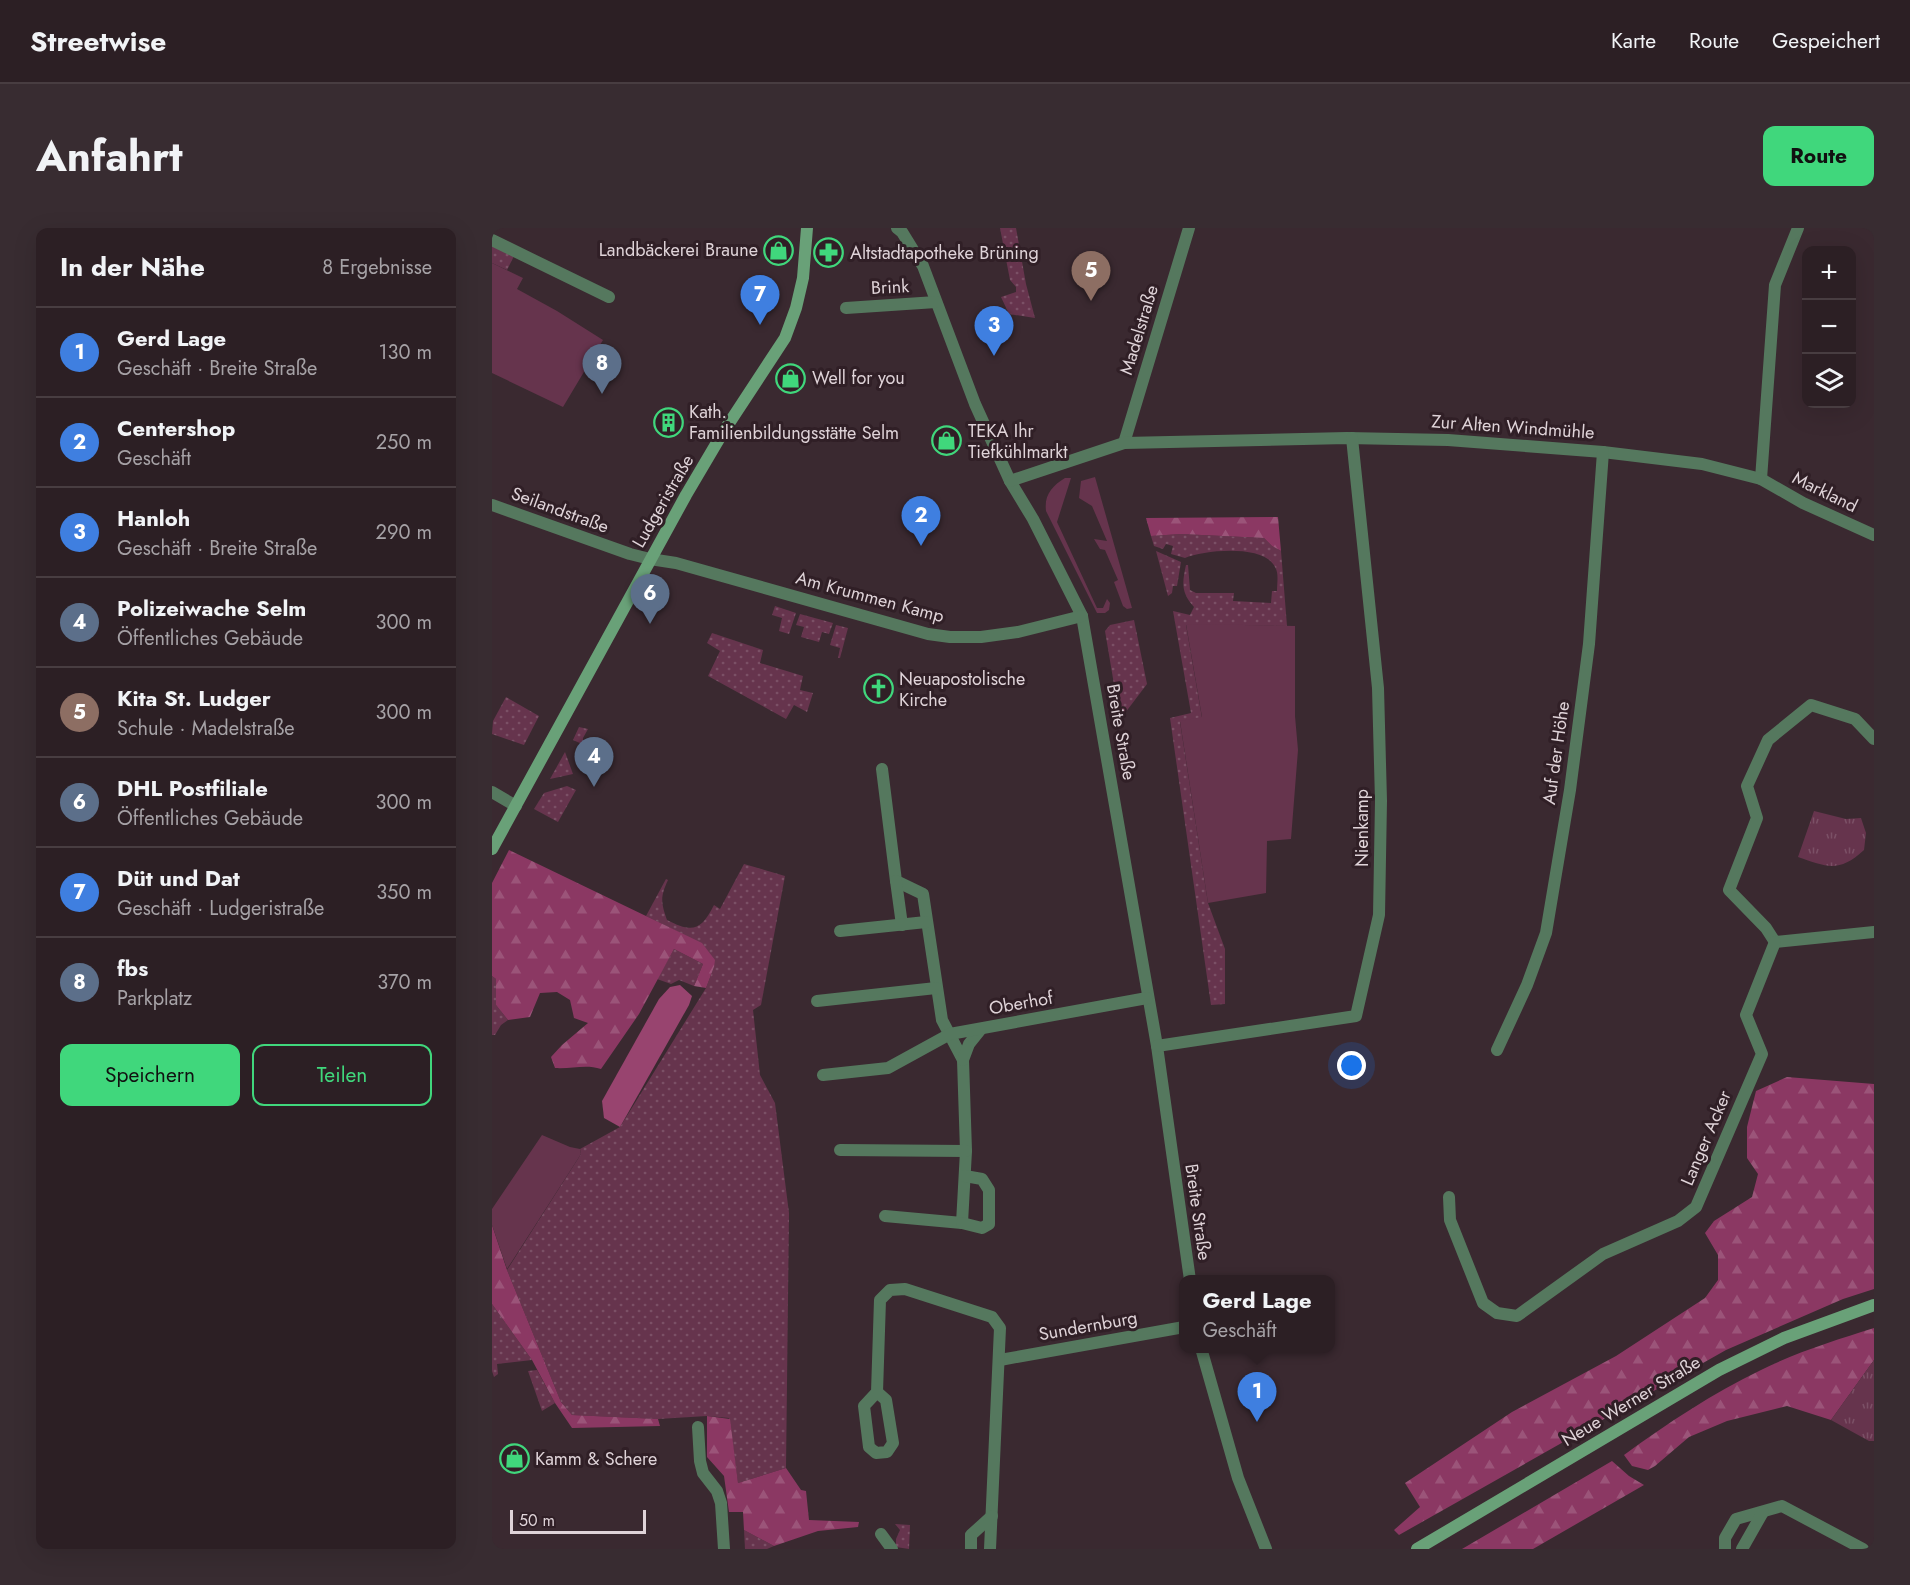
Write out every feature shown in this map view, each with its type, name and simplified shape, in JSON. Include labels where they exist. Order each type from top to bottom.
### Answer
[{"type":"street","name":"Ludgeristraße","points":[[492,849],[650,559],[722,434],[785,338],[796,308],[803,278],[807,228]]},
{"type":"street","name":"Madelstraße","points":[[1124,442],[1189,228]]},
{"type":"street","points":[[1761,479],[1775,285],[1798,228]]},
{"type":"street","name":"Breite Straße","points":[[901,229],[922,266],[975,404],[1010,482],[1033,519],[1082,616],[1157,1046],[1189,1275]]},
{"type":"street","points":[[492,240],[609,297]]},
{"type":"street","name":"Brink","points":[[846,308],[936,302]]},
{"type":"street","name":"Zur Alten Windmühle","points":[[1010,482],[1124,442],[1353,438],[1448,440],[1603,452],[1702,464],[1761,479]]},
{"type":"street","name":"Nienkamp","points":[[1157,1046],[1356,1016],[1379,915],[1381,801],[1378,688],[1353,438]]},
{"type":"street","name":"Auf der Höhe","points":[[1497,1050],[1527,984],[1546,933],[1570,790],[1590,644],[1603,452]]},
{"type":"street","name":"Markland","points":[[1761,479],[1803,503],[1874,535]]},
{"type":"street","name":"Seilandstraße","points":[[492,505],[650,559]]},
{"type":"street","name":"Am Krummen Kamp","points":[[650,559],[676,563],[928,634],[950,637],[981,637],[1018,632],[1082,616]]},
{"type":"street","points":[[1874,739],[1855,719],[1811,705],[1768,740],[1748,786],[1757,818],[1729,890],[1766,928],[1775,942],[1874,933]]},
{"type":"street","points":[[882,769],[902,925]]},
{"type":"street","points":[[492,792],[516,806]]},
{"type":"street","points":[[896,881],[923,894],[942,1020],[963,1060]]},
{"type":"street","points":[[840,931],[926,922]]},
{"type":"street","name":"Langer Acker","points":[[1449,1197],[1450,1220],[1483,1303],[1497,1313],[1517,1316],[1603,1254],[1678,1221],[1696,1207],[1762,1054],[1746,1015],[1775,942]]},
{"type":"street","points":[[817,1001],[936,988]]},
{"type":"street","name":"Oberhof","points":[[823,1075],[888,1068],[950,1034],[1147,998]]},
{"type":"street","points":[[962,1223],[966,1151],[963,1060],[969,1044],[981,1029]]},
{"type":"street","points":[[840,1150],[966,1151]]},
{"type":"street","points":[[885,1216],[962,1223],[982,1228],[989,1224],[989,1190],[982,1179],[965,1176]]},
{"type":"street","points":[[877,1392],[880,1300],[890,1290],[905,1289],[992,1317],[1000,1328],[990,1549]]},
{"type":"street","name":"Neue Werner Straße","points":[[1417,1549],[1719,1370],[1784,1338],[1874,1305]]},
{"type":"street","name":"Sundernburg","points":[[1000,1360],[1179,1328]]},
{"type":"street","points":[[1201,1353],[1238,1478],[1266,1549]]},
{"type":"street","points":[[698,1427],[703,1473],[717,1491],[721,1503],[724,1549]]},
{"type":"street","points":[[1725,1549],[1725,1538],[1736,1520],[1782,1506],[1865,1549],[1874,1547]]},
{"type":"street","points":[[1742,1549],[1763,1512]]},
{"type":"street","points":[[971,1549],[971,1535],[992,1516]]},
{"type":"street","points":[[881,1534],[892,1549]]},
{"type":"green space","points":[[1000,228],[1016,228],[1035,318],[1009,314],[1001,297],[1016,292],[1016,287],[1010,280]]},
{"type":"green space","points":[[492,245],[514,256],[507,270],[492,263]]},
{"type":"green space","points":[[492,263],[523,278],[517,289],[603,340],[563,407],[492,373]]},
{"type":"green space","points":[[1095,477],[1132,608],[1127,609],[1123,606],[1114,582],[1118,580],[1105,550],[1100,549],[1094,539],[1107,541],[1092,506],[1079,498],[1081,481]]},
{"type":"green space","points":[[1065,478],[1071,478],[1057,522],[1097,608],[1103,608],[1107,599],[1110,603],[1109,610],[1105,613],[1097,613],[1046,511],[1046,500],[1050,492]]},
{"type":"green space","points":[[1278,517],[1281,551],[1264,538],[1181,534],[1151,536],[1146,518]]},
{"type":"green space","points":[[1181,534],[1264,538],[1281,551],[1287,626],[1186,625],[1202,718],[1180,722],[1208,903],[1225,949],[1225,1004],[1211,1005],[1170,718],[1191,713],[1173,611],[1190,615],[1194,607],[1184,588],[1186,565],[1188,565],[1190,590],[1196,593],[1234,593],[1233,601],[1271,603],[1272,591],[1277,591],[1277,575],[1275,567],[1269,560],[1259,555],[1219,551],[1185,558],[1171,554],[1173,546],[1166,544],[1163,549],[1154,546],[1151,536]]},
{"type":"green space","points":[[1156,551],[1181,562],[1177,586],[1173,586],[1172,593],[1168,596]]},
{"type":"green space","points":[[775,606],[796,613],[789,634],[779,631],[782,618],[772,615]]},
{"type":"green space","points":[[800,614],[833,623],[829,634],[822,632],[819,642],[801,637],[804,627],[796,625]]},
{"type":"green space","points":[[1134,620],[1147,684],[1122,717],[1119,714],[1105,631],[1110,625]]},
{"type":"green space","points":[[1186,624],[1295,626],[1295,716],[1298,750],[1291,839],[1267,841],[1266,893],[1208,903],[1180,721],[1202,717]]},
{"type":"green space","points":[[836,625],[848,628],[840,658],[838,658],[840,648],[830,645]]},
{"type":"green space","points":[[712,633],[763,650],[760,663],[803,676],[800,690],[813,693],[807,712],[794,705],[786,719],[708,676],[720,651],[707,643]]},
{"type":"green space","points":[[506,697],[539,716],[524,745],[492,734],[493,721]]},
{"type":"green space","points":[[579,727],[588,729],[583,742],[597,749],[587,767],[582,744],[573,740]]},
{"type":"green space","points":[[565,752],[573,774],[550,779]]},
{"type":"green space","points":[[567,786],[576,790],[558,822],[534,809],[544,793]]},
{"type":"green space","points":[[1814,811],[1846,819],[1861,818],[1866,833],[1864,850],[1847,862],[1832,866],[1798,857]]},
{"type":"green space","points":[[509,850],[702,943],[715,960],[706,988],[694,986],[703,964],[674,949],[639,1014],[601,1069],[555,1068],[551,1057],[588,1023],[574,1018],[570,1000],[557,992],[540,993],[530,1017],[508,1020],[496,1005],[496,979],[492,976],[492,883]]},
{"type":"green space","points":[[744,864],[785,876],[761,1005],[753,1010],[760,1075],[775,1103],[789,1213],[786,1468],[738,1483],[729,1418],[707,1416],[658,1419],[572,1415],[561,1402],[507,1270],[581,1154],[580,1149],[620,1127],[706,988],[714,967],[710,954],[702,944],[646,916],[666,879],[668,880],[662,900],[667,920],[683,927],[695,927],[705,920],[714,905],[720,909]]},
{"type":"green space","points":[[674,949],[703,964],[694,986],[679,980],[671,984],[657,979]]},
{"type":"green space","points":[[492,976],[496,979],[496,1005],[508,1020],[501,1025],[495,1035],[492,1035]]},
{"type":"green space","points":[[1787,1077],[1874,1084],[1874,1289],[1843,1299],[1726,1350],[1399,1535],[1394,1530],[1420,1507],[1405,1483],[1512,1412],[1616,1356],[1705,1298],[1718,1280],[1718,1255],[1705,1233],[1714,1221],[1752,1197],[1758,1174],[1747,1158],[1747,1127],[1756,1091]]},
{"type":"green space","points":[[542,1135],[580,1149],[581,1154],[507,1269],[492,1225],[492,1209]]},
{"type":"green space","points":[[492,1225],[507,1270],[561,1402],[572,1415],[658,1419],[660,1426],[572,1428],[555,1403],[532,1360],[492,1304]]},
{"type":"green space","points":[[492,1304],[532,1360],[497,1364],[498,1374],[494,1377],[492,1371]]},
{"type":"green space","points":[[1874,1328],[1874,1360],[1831,1420],[1787,1406],[1727,1421],[1689,1437],[1648,1470],[1632,1466],[1624,1455],[1691,1409],[1743,1379],[1803,1352]]},
{"type":"green space","points":[[1874,1360],[1874,1441],[1869,1441],[1831,1420]]},
{"type":"green space","points":[[537,1370],[555,1403],[542,1411],[528,1371]]},
{"type":"green space","points":[[707,1416],[730,1419],[738,1483],[786,1468],[801,1490],[806,1491],[809,1520],[859,1522],[858,1527],[818,1531],[774,1546],[744,1530],[743,1512],[729,1512],[724,1476],[707,1457]]},
{"type":"green space","points":[[1612,1461],[1644,1485],[1533,1549],[1462,1549]]},
{"type":"green space","points":[[895,1524],[910,1525],[909,1549],[896,1547],[896,1539],[900,1530]]},
{"type":"green space","points":[[744,1530],[774,1546],[767,1549],[745,1549]]},
{"type":"shaded area","points":[[680,985],[692,996],[689,1005],[620,1127],[604,1118],[602,1101],[659,999],[670,987]]},
{"type":"place","name":"Landbäckerei Braune","points":[[779,250]]},
{"type":"place","name":"Altstadtapotheke Brüning","points":[[829,253]]},
{"type":"place","name":"Kita St. Ludger","points":[[1091,301]]},
{"type":"place","name":"Düt und Dat","points":[[760,325]]},
{"type":"place","name":"Hanloh","points":[[994,356]]},
{"type":"place","name":"Well for you","points":[[791,378]]},
{"type":"place","name":"fbs","points":[[602,394]]},
{"type":"place","name":"Kath. Familienbildungsstätte Selm","points":[[668,422]]},
{"type":"place","name":"TEKA Ihr Tiefkühlmarkt","points":[[947,441]]},
{"type":"place","name":"Centershop","points":[[921,546]]},
{"type":"place","name":"DHL Postfiliale","points":[[650,624]]},
{"type":"place","name":"Neuapostolische Kirche","points":[[878,689]]},
{"type":"place","name":"Polizeiwache Selm","points":[[594,787]]},
{"type":"place","name":"Gerd Lage","points":[[1257,1422]]},
{"type":"place","name":"Kamm & Schere","points":[[514,1459]]}]
